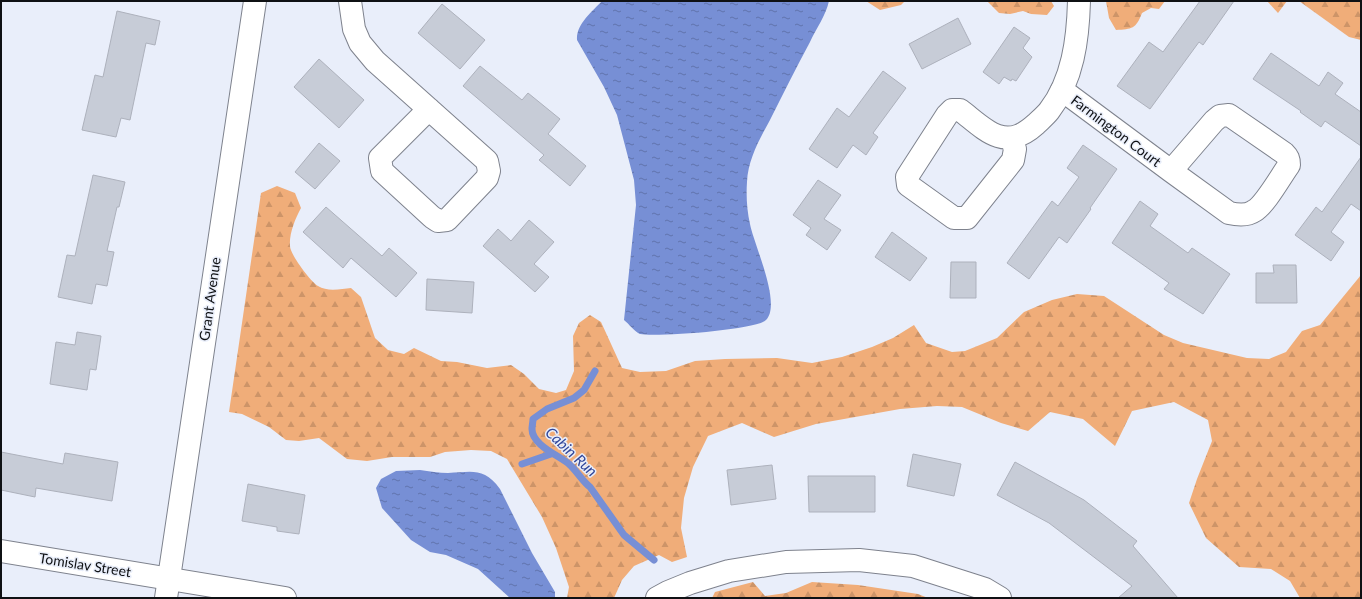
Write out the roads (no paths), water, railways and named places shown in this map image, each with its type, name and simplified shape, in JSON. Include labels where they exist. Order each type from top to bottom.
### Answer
[{"type":"street","name":"Grant Avenue","points":[[168,588],[254,1]]},
{"type":"street","points":[[350,1],[354,30],[360,43],[374,61],[429,109],[487,160],[489,171],[486,178],[447,220],[438,221],[432,217],[382,171],[380,158],[429,109]]},
{"type":"street","name":"Farmington Court","points":[[1012,138],[1018,137],[1035,125],[1049,112],[1062,90],[1073,59],[1078,31],[1079,1]]},
{"type":"street","name":"Farmington Court","points":[[1062,90],[1171,172],[1230,213],[1239,215],[1254,212],[1261,205],[1289,165],[1289,162],[1288,157],[1284,153],[1229,115],[1220,116],[1214,121],[1171,172]]},
{"type":"street","points":[[952,110],[960,110],[998,136],[1012,138],[1015,149],[1013,160],[967,218],[954,218],[908,184],[907,177],[947,115],[952,110]]},
{"type":"street","name":"Tomislav Street","points":[[1,551],[168,588],[286,598]]},
{"type":"street","points":[[657,598],[690,583],[729,571],[786,562],[859,560],[912,566],[985,589],[1000,598]]},
{"type":"water","points":[[602,1],[829,1],[823,17],[758,143],[749,166],[747,209],[752,233],[766,274],[771,301],[770,312],[766,320],[758,324],[726,330],[684,334],[650,335],[638,333],[624,320],[636,205],[634,180],[617,115],[604,87],[577,40],[577,34],[582,24],[589,14]]},
{"type":"water","points":[[420,470],[445,473],[477,472],[483,474],[494,482],[500,489],[532,553],[555,592],[555,598],[510,598],[478,569],[446,555],[430,552],[411,540],[382,508],[376,488],[381,479],[396,471]]},
{"type":"waterway","name":"Cabin Run","points":[[595,371],[584,390],[574,398],[547,409],[533,419],[533,435],[541,445],[572,467],[590,487],[624,535],[654,560]]},
{"type":"waterway","points":[[522,464],[551,454]]}]
